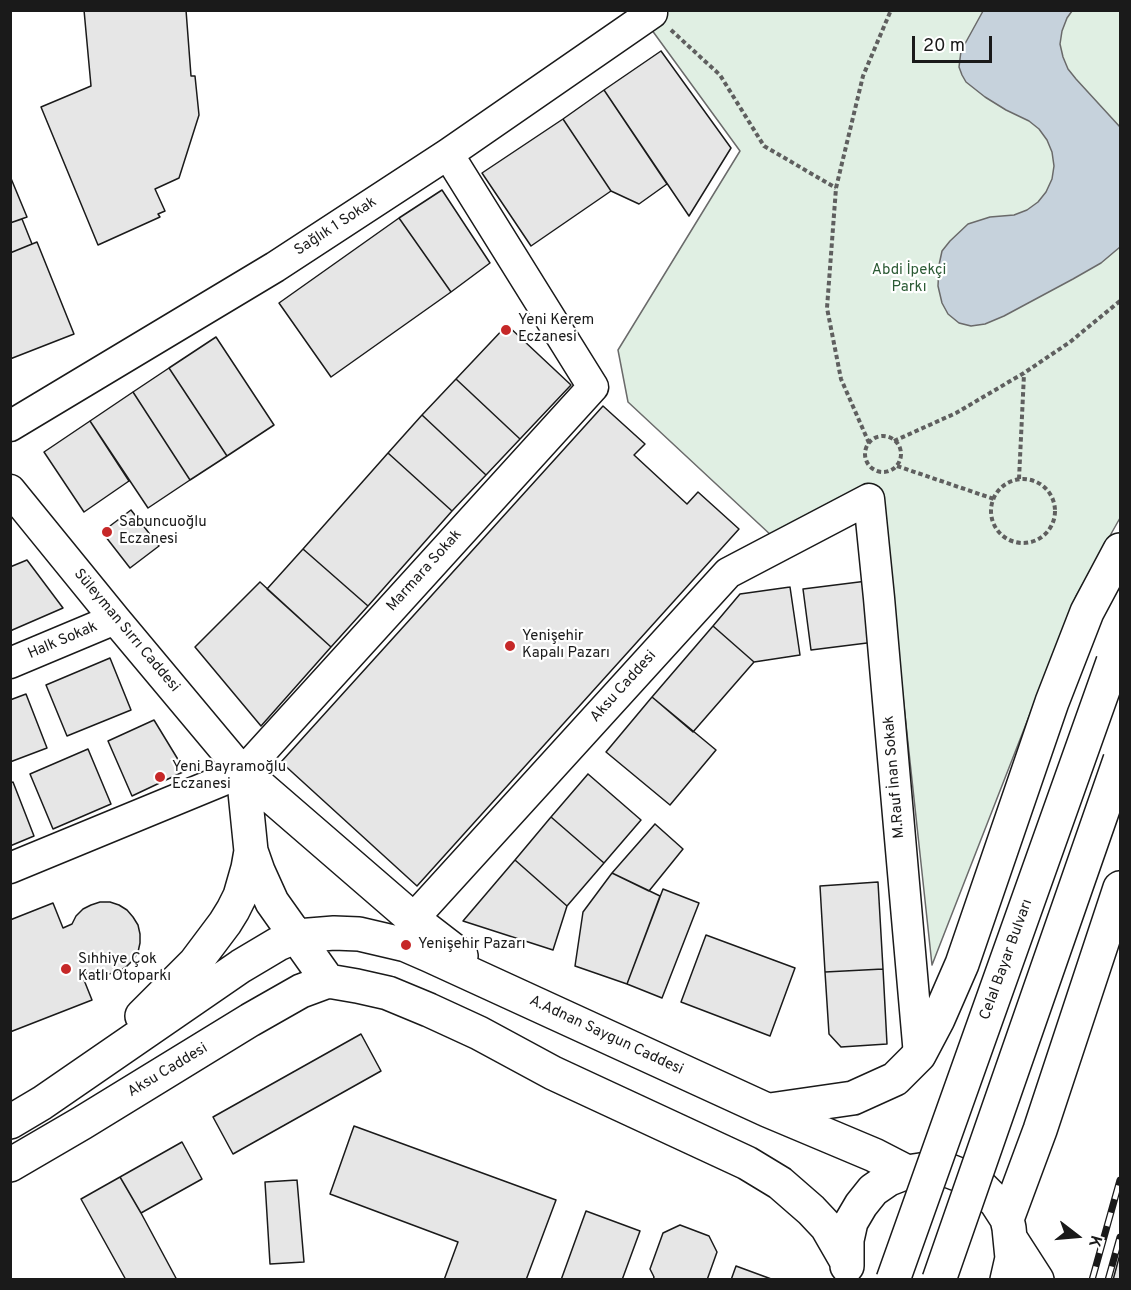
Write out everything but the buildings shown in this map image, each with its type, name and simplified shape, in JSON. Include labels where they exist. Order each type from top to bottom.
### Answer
[{"type":"main road","points":[[767,1110],[853,1098],[895,1079],[919,1055],[939,1019],[962,964],[1052,702],[1087,612],[1120,550]]},
{"type":"main road","name":"Celal Bayar Bulvarı","points":[[893,1280],[1117,652]]},
{"type":"main road","points":[[939,1280],[1120,760]]},
{"type":"main road","points":[[243,772],[251,851],[265,887],[272,902],[328,981],[388,993],[429,1010],[553,1073],[747,1163],[780,1183],[811,1210],[827,1227],[848,1270]]},
{"type":"main road","points":[[243,772],[413,919],[502,988]]},
{"type":"main road","points":[[89,1070],[195,963],[215,937],[240,896],[251,851]]},
{"type":"main road","points":[[1007,1280],[1012,1258],[1009,1228],[1120,888]]},
{"type":"main road","name":"A.Adnan Saygun Caddesi","points":[[297,936],[334,933],[360,934],[406,945],[767,1110],[874,1155],[907,1172]]},
{"type":"main road","points":[[10,1122],[42,1104],[241,966],[278,944],[297,936]]},
{"type":"main road","name":"Aksu Caddesi","points":[[10,1165],[250,1020],[301,991],[328,981]]},
{"type":"main road","points":[[848,1270],[849,1231],[861,1204],[873,1190],[889,1179],[907,1172],[927,1169],[947,1170],[965,1177],[982,1188],[996,1202],[1037,1280]]},
{"type":"street","name":"Sağlık 1 Sokak","points":[[10,426],[275,267],[448,154],[652,13]]},
{"type":"street","name":"Marmara Sokak","points":[[10,868],[243,772],[593,387],[448,154]]},
{"type":"street","name":"Süleyman Sırrı Caddesi","points":[[10,490],[243,772]]},
{"type":"street","name":"Aksu Caddesi","points":[[413,919],[728,573],[869,499]]},
{"type":"street","name":"M.Rauf İnan Sokak","points":[[869,499],[919,1055]]},
{"type":"street","name":"Halk Sokak","points":[[10,663],[115,619]]},
{"type":"path","points":[[869,443],[842,379],[827,308],[836,188],[863,76],[891,10]]},
{"type":"path","points":[[652,13],[720,75],[764,146],[836,188]]},
{"type":"path","points":[[894,441],[956,413],[1024,373],[1070,342],[1120,301]]},
{"type":"path","points":[[1019,479],[1024,373]]},
{"type":"path","points":[[881,436],[894,441],[901,453],[897,466],[885,472],[871,468],[865,456],[869,443],[881,436]]},
{"type":"path","points":[[897,466],[994,499]]},
{"type":"path","points":[[1019,479],[1035,481],[1053,498],[1055,506],[1053,523],[1043,536],[1019,543],[998,531],[992,515],[994,499],[1004,486],[1019,479]]},
{"type":"green space","name":"Abdi İpekçi Parkı","points":[[638,11],[1120,11],[1120,518],[1076,596],[932,965],[881,493],[773,537],[628,402],[618,350],[740,151]]},
{"type":"shaded area","points":[[983,11],[1072,11],[1062,31],[1060,44],[1063,57],[1068,69],[1076,79],[1120,127],[1120,247],[1101,263],[1004,316],[985,324],[971,326],[959,323],[948,314],[942,303],[938,286],[942,251],[968,224],[990,217],[1014,215],[1038,202],[1052,179],[1054,166],[1052,152],[1039,129],[985,97],[966,82],[962,75],[959,67],[961,51]]},
{"type":"railway","points":[[1092,1280],[1120,1180]]},
{"type":"railway","points":[[1108,1280],[1120,1237]]},
{"type":"place","name":"Yeni Kerem Eczanesi","points":[[506,330]]},
{"type":"place","name":"Sabuncuoğlu Eczanesi","points":[[107,532]]},
{"type":"place","name":"Yenişehir Kapalı Pazarı","points":[[510,646]]},
{"type":"place","name":"Yeni Bayramoğlu Eczanesi","points":[[160,777]]},
{"type":"place","name":"Yenişehir Pazarı","points":[[406,945]]},
{"type":"place","name":"Sıhhiye Çok Katlı Otoparkı","points":[[66,969]]}]
